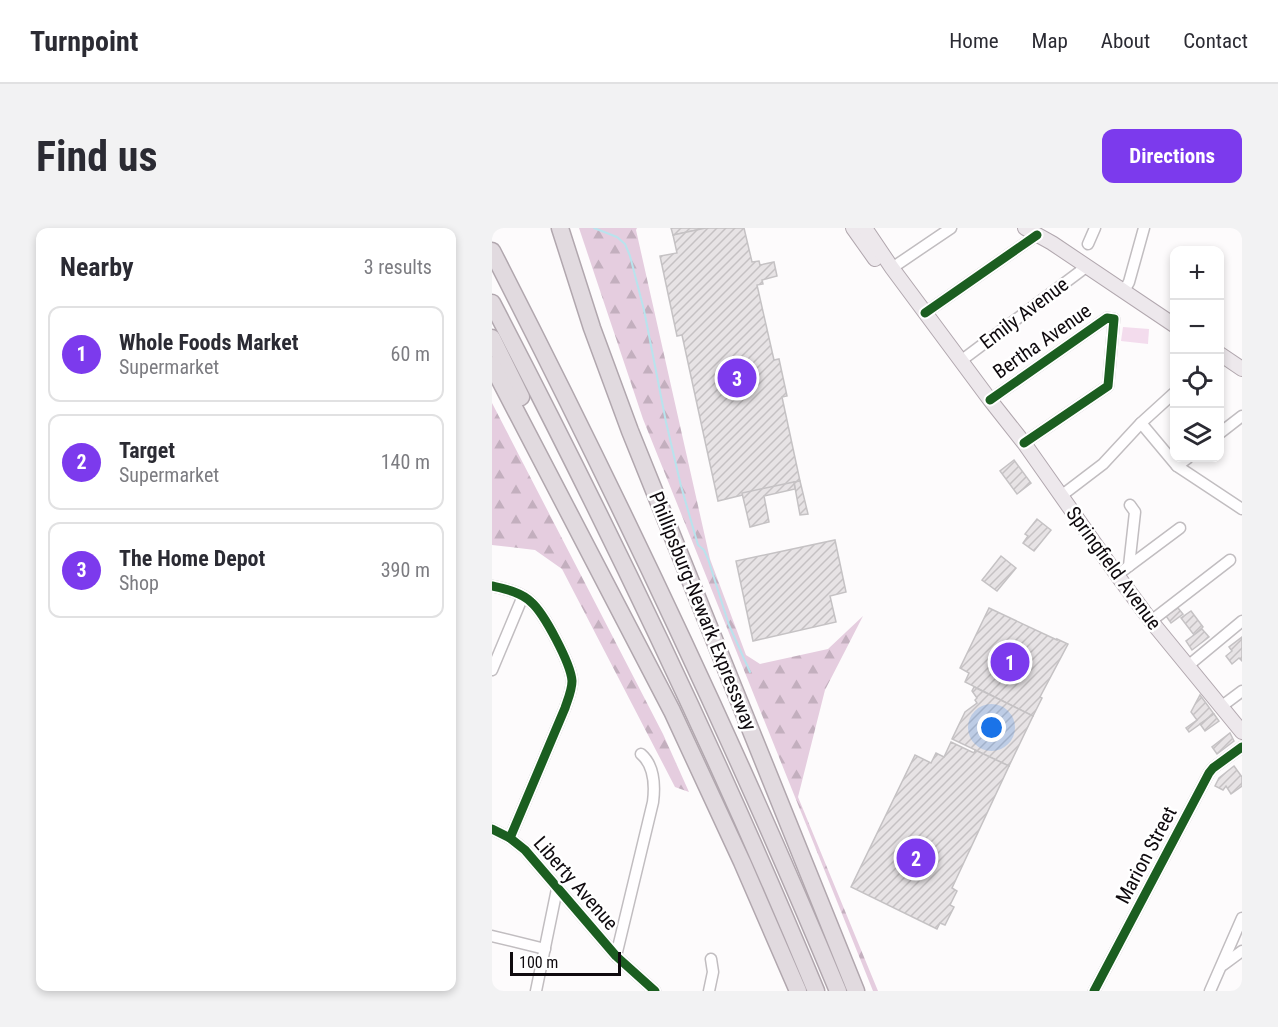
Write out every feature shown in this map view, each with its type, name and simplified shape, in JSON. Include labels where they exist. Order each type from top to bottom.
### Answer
[{"type":"highway","name":"Phillipsburg-Newark Expressway","points":[[560,228],[601,353],[640,456],[856,991]]},
{"type":"highway","name":"Phillipsburg-Newark Expressway","points":[[492,251],[589,443],[665,602],[730,743],[817,943]]},
{"type":"highway","points":[[492,303],[611,537],[676,675],[740,813],[816,991]]},
{"type":"highway","points":[[492,338],[562,477],[596,562]]},
{"type":"highway","points":[[492,365],[596,562],[690,748],[798,991]]},
{"type":"highway","points":[[640,456],[657,518],[678,577],[803,892],[817,943],[838,991]]},
{"type":"main road","name":"Springfield Avenue","points":[[853,228],[966,377],[990,400]]},
{"type":"main road","name":"Springfield Avenue","points":[[865,228],[925,313],[1024,443],[1151,621],[1242,732]]},
{"type":"main road","points":[[1031,231],[1170,322]]},
{"type":"main road","points":[[1224,358],[1242,369]]},
{"type":"street","points":[[892,268],[951,228]]},
{"type":"street","points":[[1088,244],[1095,228]]},
{"type":"street","points":[[1124,291],[1129,282],[1144,228]]},
{"type":"street","points":[[925,313],[1031,231]]},
{"type":"street","name":"Emily Avenue","points":[[962,360],[1086,267]]},
{"type":"street","name":"Bertha Avenue","points":[[990,400],[1107,318],[1112,317],[1115,320],[1108,386],[1024,443]]},
{"type":"street","points":[[1061,496],[1103,464],[1141,423],[1170,397]]},
{"type":"street","points":[[1224,430],[1242,416]]},
{"type":"street","points":[[1141,423],[1177,466],[1242,509]]},
{"type":"street","points":[[1177,466],[1182,462]]},
{"type":"street","points":[[1129,566],[1135,512],[1130,505]]},
{"type":"street","points":[[1117,575],[1180,528]]},
{"type":"street","points":[[1151,621],[1230,560]]},
{"type":"street","points":[[492,586],[523,596],[539,611],[568,664],[572,680],[565,708],[510,838]]},
{"type":"street","points":[[492,670],[523,596]]},
{"type":"street","points":[[1189,665],[1242,621]]},
{"type":"street","points":[[1222,706],[1242,690]]},
{"type":"street","name":"Marion Street","points":[[1094,991],[1209,773],[1242,747]]},
{"type":"street","points":[[616,956],[653,802],[652,772],[647,759],[641,754]]},
{"type":"street","name":"Liberty Avenue","points":[[492,829],[510,838],[532,857],[616,956],[655,991]]},
{"type":"street","points":[[536,991],[557,889]]},
{"type":"street","points":[[1210,991],[1242,918]]},
{"type":"street","points":[[492,936],[545,949]]},
{"type":"street","points":[[1221,968],[1242,951]]},
{"type":"street","points":[[709,991],[713,972],[711,959]]},
{"type":"shaded area","points":[[1123,327],[1149,329],[1148,344],[1121,341]]},
{"type":"green space","points":[[579,228],[637,228],[710,559],[746,655],[760,664],[828,649],[863,616],[825,690],[798,797],[878,991],[873,991],[643,419]]},
{"type":"green space","points":[[492,403],[663,734],[689,792],[675,787],[562,569],[535,550],[492,545]]},
{"type":"building","points":[[671,228],[706,228],[673,235]]},
{"type":"building","points":[[706,228],[744,228],[752,262],[759,261],[760,265],[774,262],[777,276],[762,280],[763,284],[757,285],[774,360],[779,359],[787,396],[782,397],[800,481],[718,501],[682,335],[677,336],[660,256],[677,253],[673,235]]},
{"type":"building","points":[[1014,460],[1031,483],[1017,494],[1000,471]]},
{"type":"building","points":[[800,481],[808,514],[800,515],[794,482]]},
{"type":"building","points":[[794,482],[795,489],[764,496],[769,522],[750,527],[742,493]]},
{"type":"building","points":[[1037,519],[1051,530],[1034,551],[1023,543],[1028,536],[1025,534]]},
{"type":"building","points":[[835,540],[846,592],[830,596],[836,622],[753,641],[736,561]]},
{"type":"building","points":[[1001,556],[1016,568],[997,591],[982,580]]},
{"type":"building","points":[[989,608],[1068,644],[1040,697],[1042,698],[1033,716],[965,682],[969,673],[960,668]]},
{"type":"building","points":[[1178,608],[1183,614],[1171,623],[1166,616]]},
{"type":"building","points":[[1191,611],[1203,627],[1194,635],[1181,618]]},
{"type":"building","points":[[1202,629],[1209,637],[1192,650],[1186,641]]},
{"type":"building","points":[[1242,637],[1242,661],[1239,658],[1232,664],[1226,656],[1232,651],[1229,647]]},
{"type":"building","points":[[974,687],[1033,716],[1009,766],[952,739],[965,712],[977,703],[975,700],[977,698],[972,691]]},
{"type":"building","points":[[1200,695],[1214,714],[1189,732],[1186,728],[1197,720],[1191,712]]},
{"type":"building","points":[[1214,714],[1219,721],[1205,731],[1200,724]]},
{"type":"building","points":[[1230,733],[1234,741],[1217,754],[1212,747]]},
{"type":"building","points":[[951,742],[1009,766],[952,888],[957,891],[950,905],[954,907],[945,925],[940,923],[937,929],[851,887],[915,755],[931,763],[936,753],[944,757]]},
{"type":"building","points":[[1234,766],[1242,777],[1242,786],[1231,794],[1226,786],[1223,790],[1215,786],[1219,778]]},
{"type":"waterway","points":[[594,228],[617,237],[625,244],[630,256],[644,310],[681,486],[698,545],[704,550],[708,559],[729,625],[750,672]]},
{"type":"cycle path","points":[[925,313],[1037,235]]},
{"type":"cycle path","points":[[990,400],[1107,318],[1114,319],[1108,386],[1024,443]]},
{"type":"cycle path","points":[[492,586],[513,591],[531,602],[549,627],[562,651],[572,681],[565,708],[510,838]]},
{"type":"cycle path","points":[[1094,991],[1209,773],[1242,747]]},
{"type":"cycle path","points":[[492,829],[510,838],[525,850],[616,956],[655,991]]},
{"type":"place","name":"The Home Depot","points":[[737,378]]},
{"type":"place","name":"Whole Foods Market","points":[[1010,662]]},
{"type":"place","name":"Target","points":[[916,858]]}]
